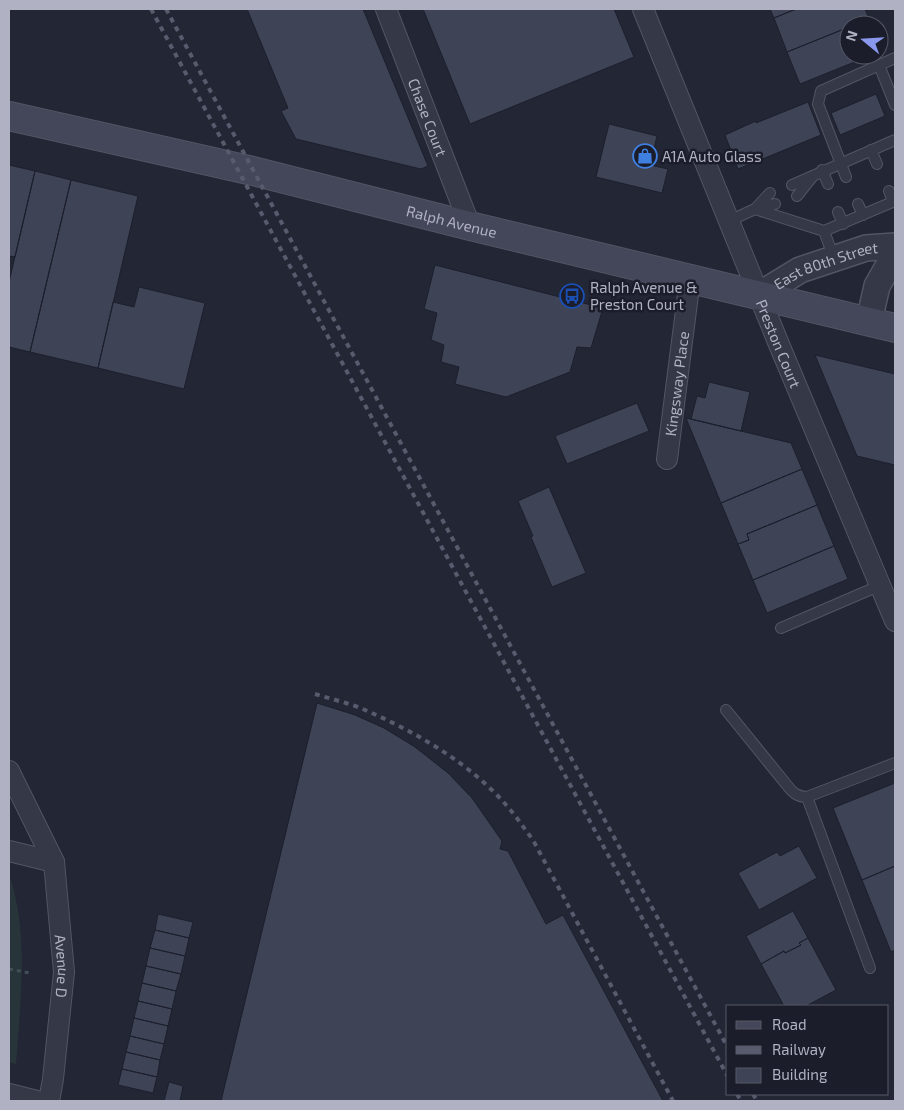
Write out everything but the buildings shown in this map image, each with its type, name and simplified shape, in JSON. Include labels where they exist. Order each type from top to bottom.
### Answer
[{"type":"main road","name":"Ralph Avenue","points":[[9,116],[253,171],[470,226],[895,328]]},
{"type":"street","name":"Chase Court","points":[[386,9],[470,226]]},
{"type":"street","name":"Preston Court","points":[[643,9],[759,295],[895,621]]},
{"type":"street","name":"East 80th Street","points":[[759,295],[800,270],[866,248],[895,246]]},
{"type":"street","name":"East 80th Street","points":[[869,321],[877,286],[895,254]]},
{"type":"street","name":"Kingsway Place","points":[[667,458],[690,279]]},
{"type":"street","points":[[9,771],[54,862]]},
{"type":"street","points":[[9,851],[54,862]]},
{"type":"street","name":"Avenue D","points":[[49,1101],[64,972],[54,862]]},
{"type":"street","points":[[9,1094],[37,1101]]},
{"type":"lane","points":[[846,176],[818,104],[821,91],[879,65],[895,105]]},
{"type":"lane","points":[[792,185],[870,150],[894,144]]},
{"type":"lane","points":[[870,150],[877,164]]},
{"type":"lane","points":[[819,172],[828,184]]},
{"type":"lane","points":[[797,196],[819,172]]},
{"type":"lane","points":[[755,209],[824,232],[894,201],[889,191]]},
{"type":"lane","points":[[755,209],[770,193]]},
{"type":"lane","points":[[729,221],[755,209],[775,204]]},
{"type":"lane","points":[[858,204],[863,215]]},
{"type":"lane","points":[[838,212],[843,224]]},
{"type":"lane","points":[[824,232],[834,258]]},
{"type":"lane","points":[[781,628],[881,586]]},
{"type":"lane","points":[[726,710],[792,792],[801,797],[807,797],[895,763]]},
{"type":"lane","points":[[807,797],[870,968]]},
{"type":"path","points":[[9,969],[30,973]]},
{"type":"shaded area","points":[[9,880],[11,880],[17,902],[22,948],[16,1064],[9,1062]]},
{"type":"railway","points":[[151,9],[726,1073]]},
{"type":"railway","points":[[166,9],[726,1044]]},
{"type":"railway","points":[[315,694],[365,710],[423,739],[477,776],[507,806],[533,840],[673,1101]]},
{"type":"railway","points":[[738,1095],[741,1101]]},
{"type":"railway","points":[[754,1095],[757,1101]]},
{"type":"place","name":"A1A Auto Glass","points":[[645,156]]},
{"type":"place","name":"Ralph Avenue & Preston Court","points":[[572,296]]}]
